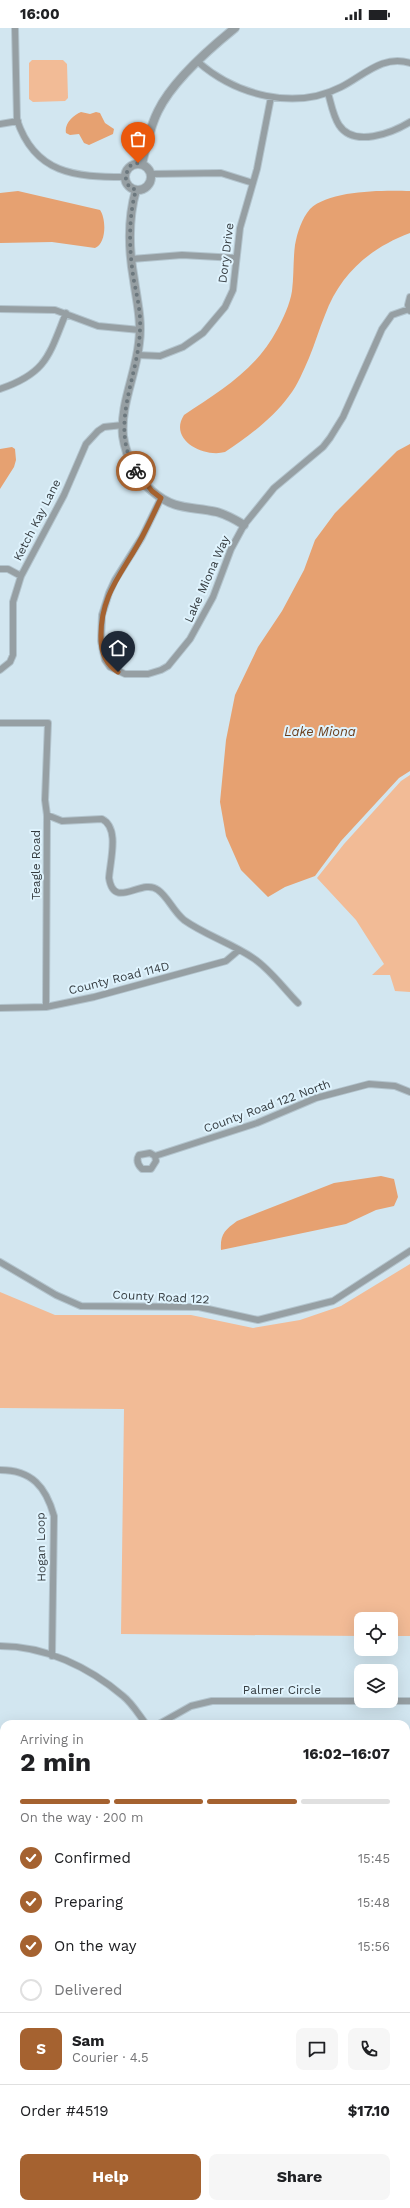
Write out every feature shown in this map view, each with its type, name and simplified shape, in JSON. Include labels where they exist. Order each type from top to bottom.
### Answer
[{"type":"street","points":[[15,28],[16,108],[22,134],[32,149],[44,160],[57,168],[76,175],[125,176]]},
{"type":"street","points":[[142,164],[149,133],[158,111],[177,84],[198,62],[235,28]]},
{"type":"street","points":[[198,62],[225,82],[271,97],[297,99],[328,93],[386,62],[394,60],[410,63]]},
{"type":"street","points":[[328,93],[336,120],[345,132],[352,135],[358,137],[379,135],[410,122]]},
{"type":"street","name":"Dory Drive","points":[[137,354],[150,356],[171,352],[193,341],[213,323],[225,307],[233,290],[236,258],[243,214],[253,183],[271,97]]},
{"type":"street","points":[[0,124],[18,121]]},
{"type":"street","points":[[142,164],[148,168],[151,174],[148,186],[136,190],[129,187],[125,176],[130,166],[142,164]]},
{"type":"street","points":[[151,174],[221,173],[253,183]]},
{"type":"street","points":[[136,190],[131,213],[132,259],[140,313],[140,330],[137,354],[123,425],[127,451],[133,467],[140,479],[161,498],[186,509],[217,512],[244,525]]},
{"type":"street","points":[[132,259],[182,255],[236,258]]},
{"type":"street","name":"Lake Miona Way","points":[[161,498],[142,537],[115,580],[105,603],[101,628],[102,651],[110,667],[125,674],[154,673],[161,670],[172,661],[198,627],[213,597],[231,549],[244,525],[274,488],[323,447],[330,438],[343,417],[384,325],[392,315],[409,310],[408,305],[410,297]]},
{"type":"street","points":[[0,309],[45,310],[66,313],[98,326],[140,330]]},
{"type":"street","points":[[0,389],[26,378],[42,364],[52,349],[66,313]]},
{"type":"street","name":"Ketch Kay Lane","points":[[0,670],[10,662],[12,655],[13,602],[21,576],[64,495],[86,444],[98,431],[104,427],[123,425]]},
{"type":"street","points":[[0,569],[8,569],[21,576]]},
{"type":"street","name":"Teagle Road","points":[[0,723],[48,723],[45,800],[47,815],[46,1007]]},
{"type":"street","points":[[47,815],[62,821],[102,819],[106,821],[112,831],[109,878],[110,885],[114,890],[122,893],[152,886],[159,890],[172,908],[185,920],[255,960],[298,1003]]},
{"type":"street","name":"County Road 114D","points":[[0,1008],[46,1007],[167,978],[226,961],[239,950]]},
{"type":"street","name":"County Road 122 North","points":[[155,1156],[257,1123],[316,1098],[369,1084],[395,1086],[410,1092]]},
{"type":"street","name":"County Road 122","points":[[0,1262],[56,1295],[81,1306],[199,1307],[258,1320],[333,1301],[410,1251]]},
{"type":"street","name":"Hogan Loop","points":[[0,1470],[10,1470],[27,1475],[39,1484],[49,1499],[54,1516],[52,1656]]},
{"type":"street","points":[[0,1646],[31,1650],[52,1656],[93,1673],[124,1697],[143,1720]]},
{"type":"street","name":"Palmer Circle","points":[[166,1720],[191,1706],[212,1701],[410,1701]]},
{"type":"shaded area","points":[[32,60],[63,60],[67,64],[68,98],[65,101],[33,102],[29,99],[29,63]]},
{"type":"shaded area","points":[[410,775],[410,992],[395,991],[390,975],[372,975],[384,964],[356,920],[317,878],[344,844],[401,781]]},
{"type":"shaded area","points":[[410,1264],[410,1636],[398,1636],[398,1612],[354,1612],[354,1636],[121,1634],[124,1409],[0,1408],[0,1292],[55,1315],[191,1315],[253,1328],[300,1320],[341,1306]]},
{"type":"water","points":[[81,112],[90,114],[96,112],[100,113],[105,123],[114,129],[113,134],[89,145],[84,143],[79,134],[70,135],[66,133],[66,126],[70,120]]},
{"type":"water","points":[[18,191],[100,210],[104,224],[102,241],[95,248],[52,242],[0,243],[0,193]]},
{"type":"water","points":[[410,191],[410,233],[395,239],[369,255],[358,264],[339,287],[331,300],[300,378],[283,404],[260,427],[225,452],[217,453],[199,450],[184,439],[180,424],[184,415],[224,388],[248,368],[259,357],[279,326],[291,296],[293,285],[294,251],[297,236],[302,221],[310,209],[330,198],[357,192]]},
{"type":"water","name":"Lake Miona","points":[[410,444],[410,771],[399,778],[341,841],[315,876],[285,887],[268,897],[241,870],[226,836],[220,802],[226,740],[235,695],[258,647],[282,611],[304,570],[315,540],[335,513],[397,451]]},
{"type":"water","points":[[12,447],[15,449],[16,460],[14,467],[0,489],[0,449]]},
{"type":"water","points":[[381,1176],[394,1179],[398,1197],[394,1206],[376,1210],[346,1224],[221,1250],[222,1236],[229,1227],[237,1221],[334,1183]]},
{"type":"way so far","points":[[136,471],[127,451],[123,425],[139,345],[140,330],[140,313],[132,259],[131,213],[136,190],[129,187],[127,184],[125,180],[125,172],[130,166],[138,163]]},
{"type":"route","points":[[118,672],[110,667],[105,660],[102,651],[102,615],[105,603],[115,580],[142,537],[161,498],[140,479],[136,471]]}]
